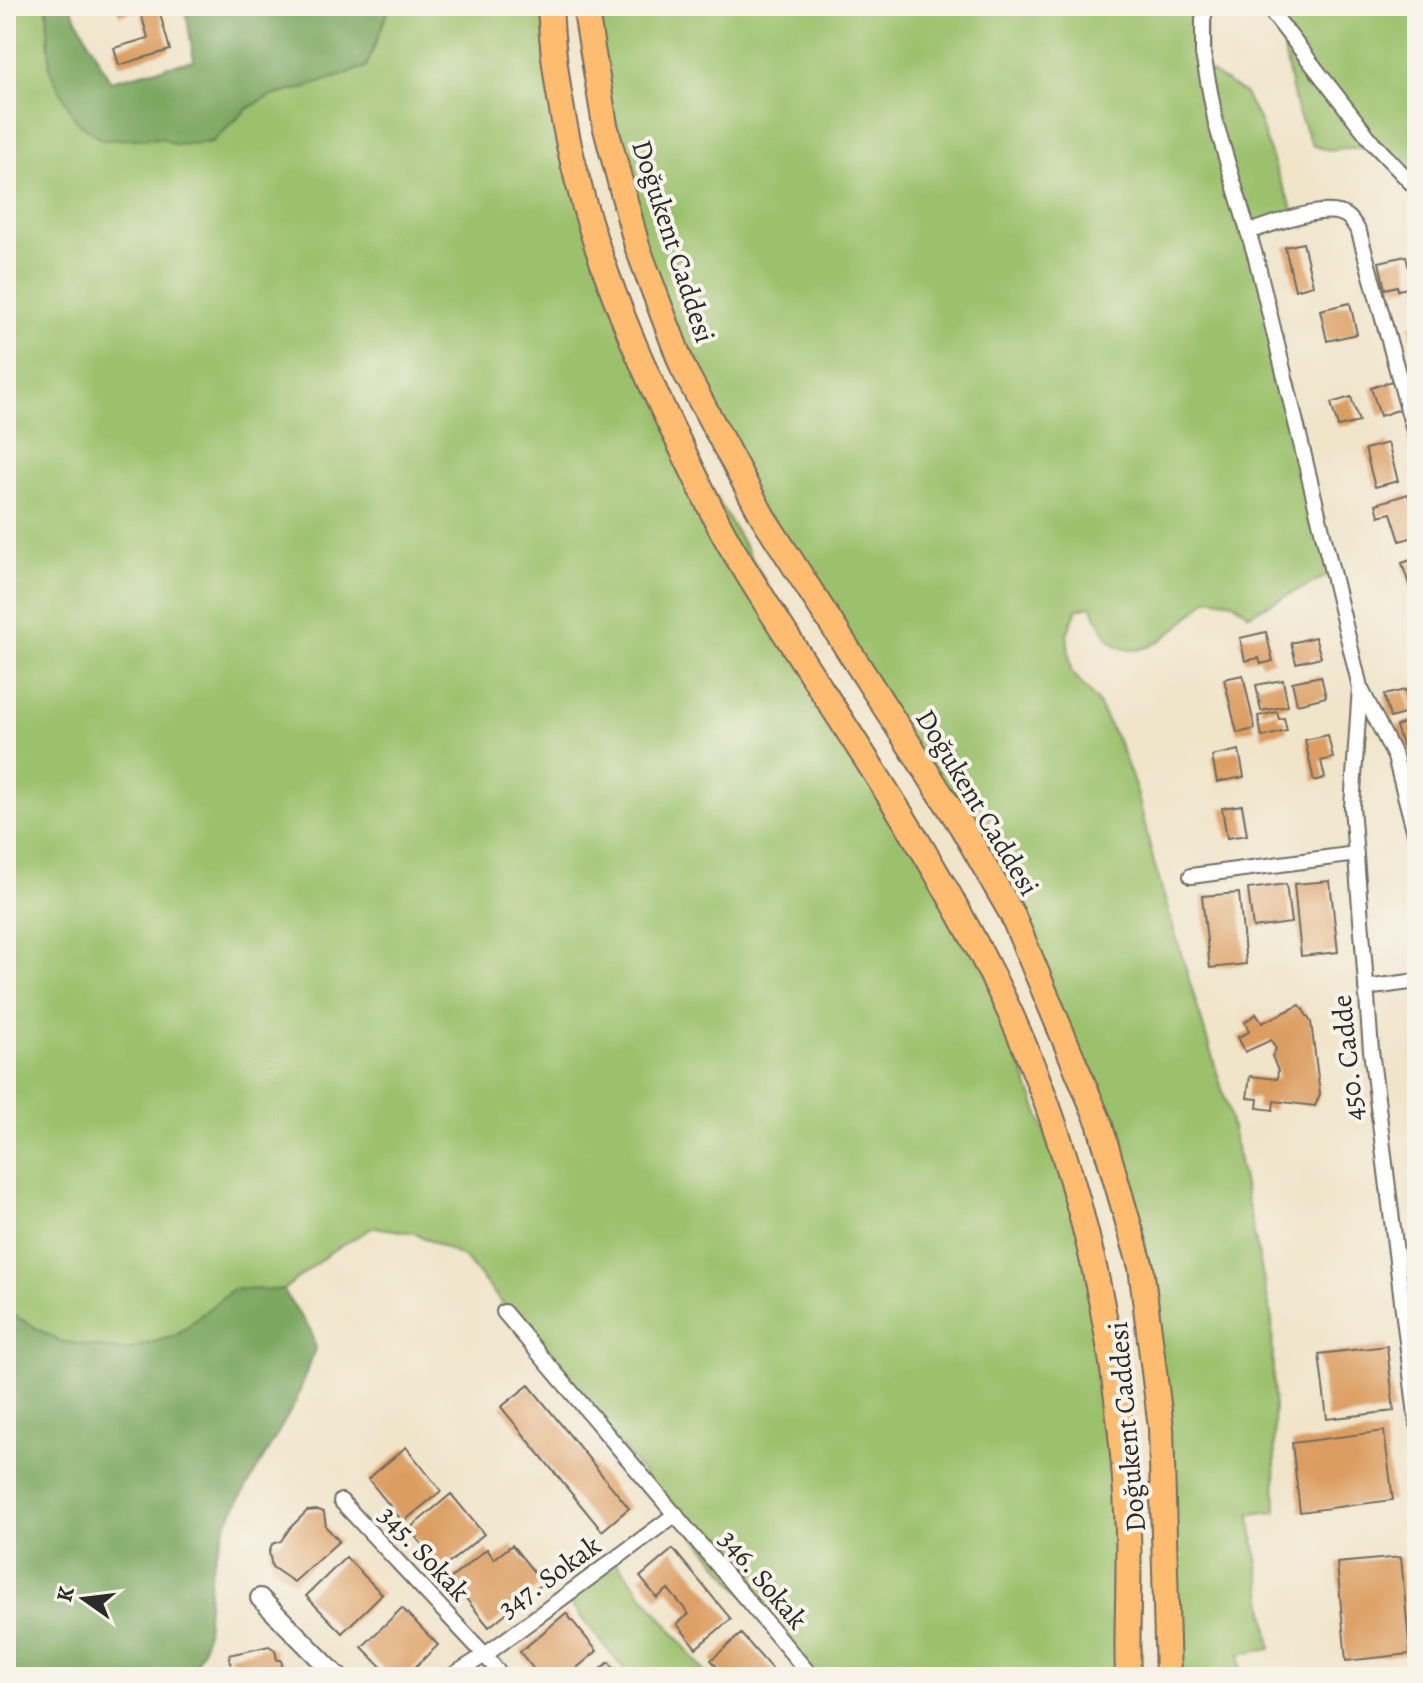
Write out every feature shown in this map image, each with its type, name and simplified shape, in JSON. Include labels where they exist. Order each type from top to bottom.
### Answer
[{"type":"main road","name":"Doğukent Caddesi","points":[[550,6],[566,135],[592,232],[653,390],[729,545],[973,936],[1012,1019],[1058,1136],[1098,1275],[1120,1432],[1128,1533],[1128,1677]]},
{"type":"main road","name":"Doğukent Caddesi","points":[[585,6],[605,125],[637,246],[683,368],[763,517],[962,827],[1012,914],[1099,1122],[1141,1267],[1161,1428],[1168,1677]]},
{"type":"street","points":[[1206,6],[1203,54],[1216,124],[1248,232],[1360,687],[1395,757],[1417,841]]},
{"type":"street","points":[[1267,6],[1364,132],[1417,189]]},
{"type":"street","points":[[1248,232],[1319,212],[1335,211],[1349,217],[1359,232],[1417,442]]},
{"type":"street","name":"450. Cadde","points":[[1360,687],[1352,807],[1366,988],[1396,1266],[1417,1423]]},
{"type":"street","points":[[1400,776],[1417,769]]},
{"type":"street","points":[[1191,876],[1356,854]]},
{"type":"street","points":[[1366,988],[1417,981]]},
{"type":"street","name":"346. Sokak","points":[[504,1312],[812,1677]]},
{"type":"street","name":"345. Sokak","points":[[341,1501],[502,1677]]},
{"type":"street","name":"347. Sokak","points":[[450,1677],[485,1655],[676,1514]]},
{"type":"street","points":[[260,1598],[338,1677]]},
{"type":"green space","points":[[6,6],[47,6],[50,71],[136,137],[162,138],[176,145],[232,124],[247,109],[268,97],[366,67],[390,6],[550,6],[566,135],[653,390],[973,936],[1098,1275],[1128,1677],[812,1677],[465,1258],[415,1233],[374,1227],[332,1251],[283,1290],[233,1289],[177,1335],[124,1351],[59,1341],[12,1314],[6,1307]]},
{"type":"green space","points":[[47,6],[70,6],[110,81],[194,60],[185,6],[390,6],[366,67],[268,97],[247,109],[212,142],[176,145],[162,138],[102,140],[76,121],[50,71]]},
{"type":"green space","points":[[585,6],[1206,6],[1206,69],[1244,93],[1258,117],[1297,218],[1249,232],[1333,573],[1249,614],[1233,602],[1209,598],[1162,639],[1135,650],[1122,648],[1109,639],[1091,606],[1077,609],[1067,634],[1071,671],[1096,700],[1119,743],[1137,792],[1154,863],[1228,1109],[1272,1320],[1276,1512],[1250,1514],[1271,1649],[1240,1654],[1241,1677],[1168,1677],[1141,1267],[1012,914],[763,517],[637,246]]},
{"type":"green space","points":[[1267,6],[1417,6],[1417,189],[1388,160],[1370,150],[1327,149],[1312,145],[1296,108],[1284,51],[1271,9]]},
{"type":"green space","points":[[233,1289],[283,1290],[311,1331],[315,1349],[296,1401],[228,1520],[210,1576],[203,1649],[189,1677],[6,1677],[6,1307],[12,1314],[59,1341],[124,1351],[177,1335]]},
{"type":"green space","points":[[615,1560],[709,1677],[630,1677],[565,1597]]},
{"type":"building","points":[[116,6],[158,6],[170,50],[119,65],[114,48],[148,38],[140,10],[119,16]]},
{"type":"building","points":[[1303,243],[1313,285],[1295,290],[1285,247]]},
{"type":"building","points":[[1406,256],[1413,287],[1385,289],[1379,262]]},
{"type":"building","points":[[1350,303],[1357,334],[1327,341],[1320,310]]},
{"type":"building","points":[[1417,323],[1417,347],[1414,348],[1409,325]]},
{"type":"building","points":[[1392,381],[1401,409],[1380,416],[1371,388]]},
{"type":"building","points":[[1351,397],[1359,422],[1338,427],[1331,403]]},
{"type":"building","points":[[1388,443],[1398,481],[1375,487],[1365,449]]},
{"type":"building","points":[[1408,494],[1417,522],[1417,536],[1400,541],[1391,513],[1379,516],[1376,504]]},
{"type":"building","points":[[1417,558],[1417,589],[1411,591],[1402,563]]},
{"type":"building","points":[[1266,632],[1273,661],[1261,664],[1259,658],[1245,661],[1240,638]]},
{"type":"building","points":[[1315,637],[1321,657],[1296,663],[1291,643]]},
{"type":"building","points":[[1243,675],[1255,729],[1237,733],[1224,679]]},
{"type":"building","points":[[1321,676],[1326,697],[1297,704],[1292,682]]},
{"type":"building","points":[[1283,680],[1288,706],[1261,711],[1256,685]]},
{"type":"building","points":[[1417,686],[1417,711],[1414,712],[1408,689]]},
{"type":"building","points":[[1405,690],[1411,712],[1390,718],[1384,695]]},
{"type":"building","points":[[1277,712],[1279,719],[1284,718],[1287,731],[1262,737],[1258,716]]},
{"type":"building","points":[[1413,720],[1417,745],[1403,749],[1396,726]]},
{"type":"building","points":[[1328,735],[1333,758],[1321,761],[1325,778],[1314,781],[1305,740]]},
{"type":"building","points":[[1239,750],[1244,777],[1217,782],[1212,756]]},
{"type":"building","points":[[1242,805],[1247,835],[1227,838],[1222,808]]},
{"type":"building","points":[[1330,881],[1338,952],[1301,956],[1294,884]]},
{"type":"building","points":[[1286,884],[1291,923],[1253,928],[1248,889]]},
{"type":"building","points":[[1239,893],[1246,964],[1210,968],[1202,896]]},
{"type":"building","points":[[1300,1005],[1311,1022],[1320,1094],[1315,1106],[1274,1101],[1273,1110],[1257,1108],[1258,1099],[1247,1098],[1250,1076],[1277,1079],[1278,1071],[1272,1056],[1276,1049],[1271,1040],[1245,1052],[1238,1037],[1249,1032],[1245,1022],[1256,1014],[1262,1023]]},
{"type":"building","points":[[1387,1346],[1394,1411],[1327,1419],[1319,1354]]},
{"type":"building","points":[[529,1385],[629,1508],[602,1531],[501,1407]]},
{"type":"building","points":[[1384,1431],[1393,1500],[1300,1512],[1292,1443]]},
{"type":"building","points":[[406,1447],[441,1491],[403,1522],[368,1479]]},
{"type":"building","points":[[451,1494],[484,1534],[442,1569],[409,1529]]},
{"type":"building","points":[[307,1511],[324,1512],[326,1527],[339,1541],[294,1582],[272,1567],[269,1552],[272,1544],[281,1541]]},
{"type":"building","points":[[512,1545],[543,1583],[489,1627],[450,1579],[487,1549],[494,1559]]},
{"type":"building","points":[[673,1549],[731,1619],[696,1648],[677,1624],[689,1614],[668,1589],[657,1598],[640,1577]]},
{"type":"building","points":[[346,1557],[382,1594],[342,1633],[306,1596]]},
{"type":"building","points":[[1401,1557],[1410,1654],[1346,1661],[1337,1563]]},
{"type":"building","points":[[402,1608],[438,1645],[405,1677],[391,1677],[362,1647]]},
{"type":"building","points":[[566,1613],[597,1651],[566,1677],[540,1677],[520,1652]]},
{"type":"building","points":[[741,1634],[779,1677],[726,1677],[711,1660]]},
{"type":"building","points":[[269,1646],[275,1650],[277,1660],[281,1660],[285,1677],[234,1677],[229,1655]]},
{"type":"building","points":[[609,1662],[621,1677],[591,1677]]}]
